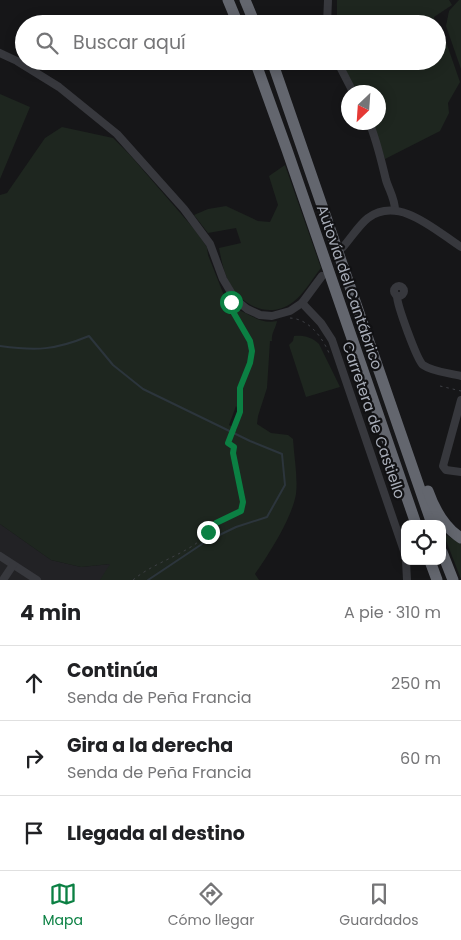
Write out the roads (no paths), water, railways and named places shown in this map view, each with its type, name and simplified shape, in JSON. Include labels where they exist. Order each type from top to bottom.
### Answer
[{"type":"highway","points":[[228,0],[234,15]]},
{"type":"highway","points":[[245,0],[251,15]]},
{"type":"highway","name":"Autovía del Cantábrico","points":[[258,70],[415,520]]},
{"type":"highway","name":"Autovía del Cantábrico","points":[[275,70],[431,520]]},
{"type":"highway","points":[[363,324],[382,367],[432,502],[443,520],[461,538]]},
{"type":"highway","points":[[446,562],[453,580]]},
{"type":"highway","points":[[429,565],[432,580]]},
{"type":"highway","points":[[430,565],[437,580]]},
{"type":"street","points":[[327,15],[328,0]]},
{"type":"street","points":[[0,53],[15,59]]},
{"type":"street","points":[[33,70],[59,87],[117,134],[184,209],[210,244],[223,279],[235,299],[247,309],[260,315],[272,316],[290,311],[302,303],[322,276]]},
{"type":"street","points":[[341,70],[349,85]]},
{"type":"street","points":[[372,130],[394,198],[395,210]]},
{"type":"street","points":[[343,247],[369,217],[381,212],[395,210],[413,214],[461,247]]},
{"type":"street","points":[[397,296],[420,361],[427,367],[461,376]]},
{"type":"street","name":"Carretera de Castiello","points":[[302,303],[321,323],[332,340],[401,542]]},
{"type":"street","points":[[461,400],[444,466],[446,470],[461,472]]},
{"type":"street","points":[[0,556],[37,580]]},
{"type":"street","points":[[3,580],[13,565]]},
{"type":"street","points":[[406,565],[407,580]]},
{"type":"street","points":[[19,580],[24,572]]},
{"type":"waterway","points":[[0,346],[25,349],[56,347],[89,336],[113,365],[143,389],[250,441],[282,454],[285,485],[267,517],[236,527],[205,542],[148,580]]}]
